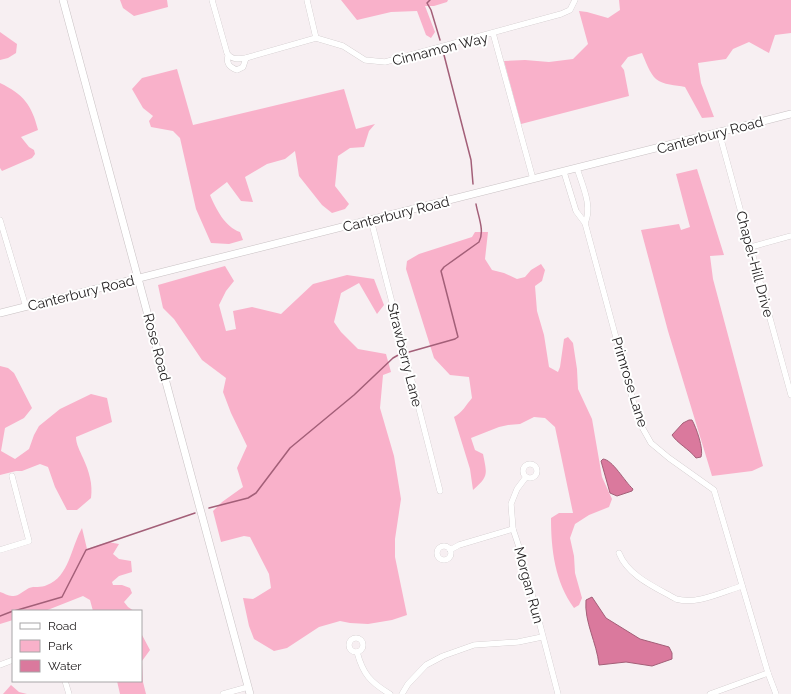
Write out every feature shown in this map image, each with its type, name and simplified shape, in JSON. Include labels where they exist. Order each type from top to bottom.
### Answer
[{"type":"street","name":"Rose Road","points":[[63,0],[249,690]]},
{"type":"street","points":[[212,0],[228,56],[228,64],[236,70],[243,66],[246,58]]},
{"type":"street","points":[[228,56],[235,59],[246,58],[316,38],[307,0]]},
{"type":"street","points":[[493,33],[561,14],[570,10],[575,0]]},
{"type":"street","name":"Cinnamon Way","points":[[316,38],[343,46],[366,60],[385,62],[493,33],[533,179]]},
{"type":"street","name":"Canterbury Road","points":[[0,314],[791,114]]},
{"type":"street","name":"Chapel-Hill Drive","points":[[719,132],[791,395]]},
{"type":"street","name":"Primrose Lane","points":[[578,168],[588,205],[588,216],[585,223]]},
{"type":"street","name":"Primrose Lane","points":[[564,172],[576,211],[585,223],[635,408],[642,427],[651,443],[669,458],[714,490],[719,502],[768,673],[776,694]]},
{"type":"street","points":[[0,220],[26,307]]},
{"type":"street","name":"Strawberry Lane","points":[[371,220],[440,491]]},
{"type":"street","points":[[751,247],[791,236]]},
{"type":"street","points":[[0,550],[29,541],[12,476]]},
{"type":"street","name":"Morgan Run","points":[[526,477],[517,489],[511,504],[514,529],[558,694]]},
{"type":"street","points":[[450,550],[459,545],[514,529]]},
{"type":"street","points":[[619,553],[622,561],[630,570],[676,599],[684,601],[702,599],[742,586]]},
{"type":"street","points":[[402,694],[408,684],[426,665],[443,656],[474,645],[518,642],[542,637]]},
{"type":"street","points":[[357,652],[361,666],[369,679],[376,686],[390,694]]},
{"type":"street","points":[[0,665],[12,660]]},
{"type":"street","points":[[710,694],[768,673]]},
{"type":"street","points":[[65,682],[69,694]]},
{"type":"street","points":[[223,694],[249,690]]},
{"type":"green space","points":[[120,0],[167,0],[168,7],[134,16],[123,8]]},
{"type":"green space","points":[[341,0],[448,0],[447,2],[434,6],[425,6],[435,32],[431,38],[426,35],[417,11],[391,12],[357,20]]},
{"type":"green space","points":[[619,0],[791,0],[791,33],[775,35],[769,53],[749,42],[733,49],[726,59],[698,63],[701,83],[714,117],[702,118],[685,87],[666,84],[656,79],[642,53],[628,57],[621,66],[624,70],[629,96],[521,124],[504,61],[525,60],[549,62],[573,59],[588,44],[579,11],[608,18],[620,10]]},
{"type":"green space","points":[[0,32],[17,44],[16,53],[8,58],[0,60]]},
{"type":"green space","points":[[177,69],[193,125],[344,89],[356,129],[375,124],[369,131],[364,147],[350,148],[338,156],[335,186],[349,204],[345,209],[332,213],[322,205],[299,176],[295,151],[285,159],[267,164],[245,177],[253,202],[241,201],[227,182],[210,195],[225,222],[240,232],[243,240],[229,244],[211,243],[196,209],[180,138],[173,131],[151,127],[149,121],[153,116],[143,108],[132,89],[142,78]]},
{"type":"green space","points":[[0,83],[21,96],[33,114],[38,130],[21,137],[29,147],[34,150],[35,154],[32,158],[2,171],[0,168]]},
{"type":"green space","points":[[697,169],[724,255],[710,256],[713,279],[763,466],[752,471],[712,476],[668,331],[641,230],[679,224],[681,230],[690,227],[676,174]]},
{"type":"green space","points":[[475,232],[488,232],[485,259],[492,270],[504,273],[517,279],[525,277],[531,270],[541,264],[545,270],[542,281],[535,286],[537,311],[544,335],[549,367],[558,372],[564,339],[568,337],[573,343],[578,389],[592,419],[602,477],[612,499],[609,507],[589,515],[575,524],[570,538],[574,556],[575,573],[582,598],[579,605],[574,608],[558,577],[553,554],[551,518],[559,513],[573,513],[555,427],[545,418],[534,417],[520,424],[499,427],[471,438],[475,450],[483,454],[486,470],[484,478],[473,490],[470,469],[454,417],[462,411],[472,398],[469,377],[450,375],[434,358],[406,269],[407,261],[419,254],[472,237]]},
{"type":"green space","points":[[225,266],[234,281],[226,291],[219,305],[226,331],[236,329],[233,311],[252,307],[281,314],[313,284],[347,275],[374,279],[384,305],[377,314],[359,283],[341,293],[334,322],[341,332],[358,349],[386,354],[391,372],[383,375],[380,408],[394,456],[401,499],[395,539],[395,557],[407,615],[392,620],[368,624],[340,621],[319,627],[287,648],[274,651],[254,639],[249,626],[243,598],[253,599],[271,588],[269,574],[250,537],[244,536],[221,542],[213,511],[222,502],[243,487],[237,468],[247,446],[231,413],[223,392],[226,378],[202,360],[174,319],[163,308],[158,285]]},
{"type":"green space","points":[[0,366],[8,368],[14,373],[32,408],[24,418],[5,428],[1,451],[15,459],[29,449],[39,426],[60,409],[91,394],[107,398],[112,422],[76,437],[77,445],[89,473],[91,483],[91,498],[77,510],[67,510],[55,487],[48,467],[40,464],[22,471],[0,475]]},
{"type":"green space","points":[[82,528],[87,549],[108,542],[119,544],[113,554],[119,559],[131,561],[132,572],[119,576],[112,582],[113,585],[122,585],[130,588],[132,593],[124,602],[132,610],[93,610],[90,600],[83,596],[48,610],[12,610],[12,620],[0,624],[0,592],[9,596],[14,596],[29,588],[45,586],[54,581],[69,561]]},
{"type":"green space","points":[[142,635],[150,650],[142,661]]},
{"type":"green space","points":[[142,661],[143,682],[146,694],[120,694],[117,682],[142,682]]},
{"type":"green space","points":[[11,685],[19,692],[27,694],[3,694]]},
{"type":"water","points":[[692,420],[701,444],[701,457],[696,458],[672,435],[683,423]]},
{"type":"water","points":[[603,459],[607,460],[615,467],[633,489],[632,491],[617,496],[610,493],[601,461]]},
{"type":"water","points":[[592,597],[606,618],[640,639],[669,647],[672,653],[672,659],[652,666],[626,662],[599,665],[586,608],[586,600]]},
{"type":"waterway","points":[[430,0],[427,3],[431,10],[440,40]]},
{"type":"waterway","points":[[444,55],[471,160],[473,184]]},
{"type":"waterway","points":[[409,352],[458,337],[441,271],[444,267],[479,242],[481,238],[481,228],[476,204]]},
{"type":"waterway","points":[[209,508],[248,498],[256,493],[290,448],[354,395],[393,358],[400,354]]},
{"type":"waterway","points":[[17,610],[62,597],[86,550],[195,513]]},
{"type":"waterway","points":[[0,616],[12,611]]}]
